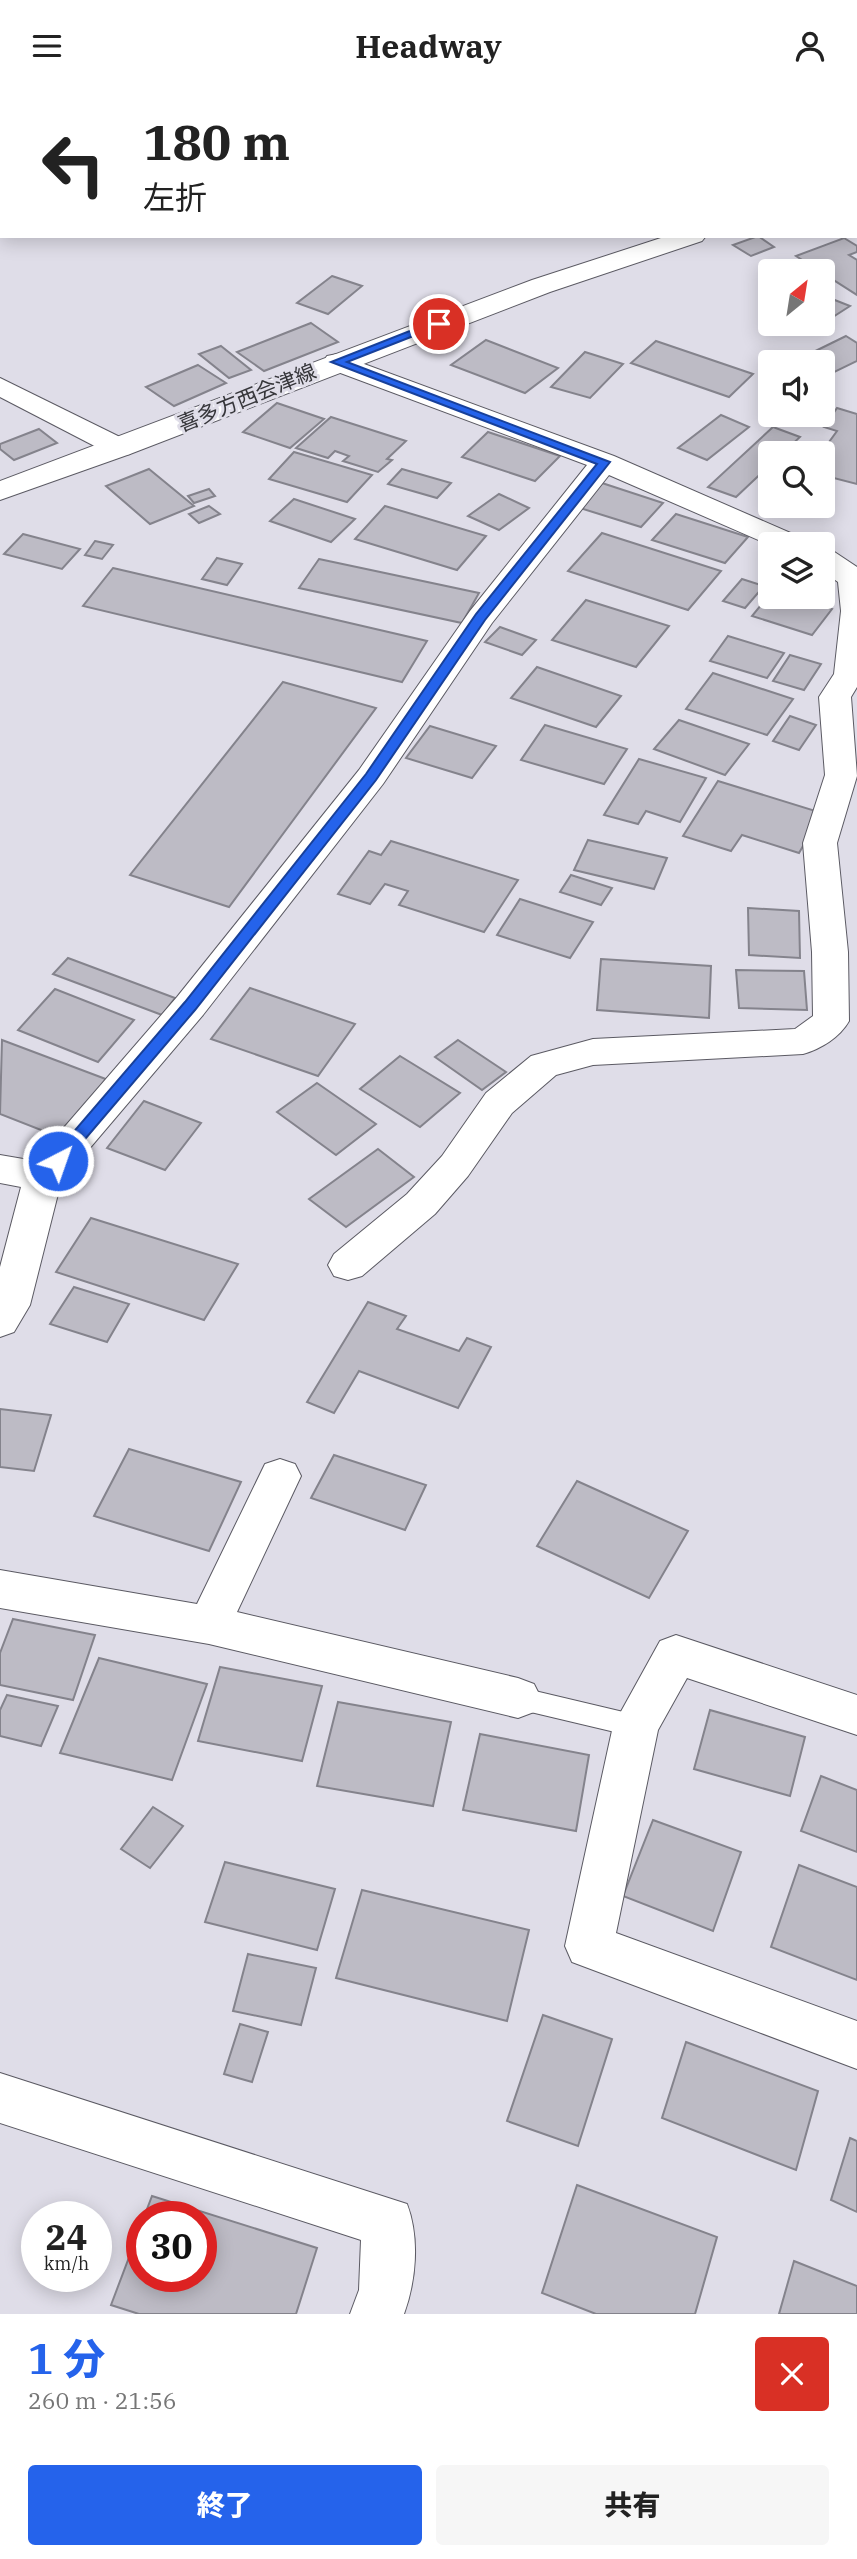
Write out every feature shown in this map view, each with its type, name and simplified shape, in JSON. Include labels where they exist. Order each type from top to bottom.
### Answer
[{"type":"street","name":"喜多方西会津線","points":[[0,491],[120,448],[337,362],[541,286],[686,238]]},
{"type":"street","points":[[337,362],[604,462],[764,532]]},
{"type":"street","points":[[0,386],[120,448]]},
{"type":"street","points":[[0,1321],[10,1305],[44,1177],[190,1006],[362,788],[481,617],[604,462]]},
{"type":"street","points":[[348,1265],[421,1205],[455,1166],[499,1103],[544,1065],[593,1052],[803,1041],[831,1021],[830,952],[820,843],[841,775],[835,697],[853,675],[856,611],[853,578],[835,566]]},
{"type":"street","points":[[0,1169],[44,1177]]},
{"type":"street","points":[[208,1625],[280,1476]]},
{"type":"street","points":[[0,1590],[208,1625],[518,1698]]},
{"type":"street","points":[[857,1715],[676,1655],[636,1726],[589,1946],[857,2045]]},
{"type":"street","points":[[0,2098],[388,2223],[386,2290],[377,2314]]},
{"type":"lane","points":[[518,1698],[636,1726]]},
{"type":"building","points":[[761,238],[774,247],[751,256],[733,245]]},
{"type":"building","points":[[844,238],[857,246],[857,252],[849,255],[857,260],[857,295],[835,281],[835,259],[801,259],[796,256]]},
{"type":"building","points":[[332,276],[362,286],[328,314],[297,303]]},
{"type":"building","points":[[835,300],[850,306],[835,316]]},
{"type":"building","points":[[311,323],[338,342],[264,371],[237,352]]},
{"type":"building","points":[[846,336],[857,343],[857,361],[835,372],[835,350],[817,350]]},
{"type":"building","points":[[486,340],[558,368],[525,393],[451,365]]},
{"type":"building","points":[[656,341],[753,374],[729,397],[631,363]]},
{"type":"building","points":[[221,346],[251,370],[229,378],[199,354]]},
{"type":"building","points":[[585,352],[623,364],[590,398],[551,387]]},
{"type":"building","points":[[198,365],[226,383],[174,406],[146,387]]},
{"type":"building","points":[[277,403],[324,419],[290,448],[243,432]]},
{"type":"building","points":[[837,408],[857,414],[857,484],[835,478],[835,441],[830,441],[837,431],[824,427],[835,427]]},
{"type":"building","points":[[721,415],[749,427],[707,460],[678,448]]},
{"type":"building","points":[[331,417],[406,441],[387,459],[392,460],[378,472],[343,461],[349,456],[335,451],[328,458],[296,448]]},
{"type":"building","points":[[773,427],[800,437],[796,441],[758,441],[758,476],[736,497],[708,487]]},
{"type":"building","points":[[39,429],[57,443],[14,460],[0,449],[0,444]]},
{"type":"building","points":[[488,432],[560,456],[535,481],[462,457]]},
{"type":"building","points":[[294,452],[372,475],[347,502],[269,479]]},
{"type":"building","points":[[149,469],[194,506],[150,524],[106,486]]},
{"type":"building","points":[[402,469],[451,483],[437,498],[388,484]]},
{"type":"building","points":[[602,483],[663,503],[641,527],[580,508]]},
{"type":"building","points":[[209,489],[215,496],[194,503],[188,496]]},
{"type":"building","points":[[499,494],[529,508],[499,530],[468,516]]},
{"type":"building","points":[[294,499],[355,519],[331,542],[270,521]]},
{"type":"building","points":[[209,506],[220,514],[199,523],[189,514]]},
{"type":"building","points":[[385,506],[486,536],[457,570],[355,539]]},
{"type":"building","points":[[676,514],[748,537],[725,563],[652,540]]},
{"type":"building","points":[[602,533],[721,571],[688,610],[568,571]]},
{"type":"building","points":[[23,534],[80,549],[62,569],[4,554]]},
{"type":"building","points":[[95,541],[113,545],[102,559],[85,555]]},
{"type":"building","points":[[217,558],[242,564],[227,585],[202,579]]},
{"type":"building","points":[[319,559],[479,593],[462,623],[299,588]]},
{"type":"building","points":[[113,568],[427,641],[402,682],[83,606]]},
{"type":"building","points":[[742,579],[758,584],[758,593],[745,608],[723,601]]},
{"type":"building","points":[[586,600],[669,626],[636,667],[552,640]]},
{"type":"building","points":[[758,609],[832,609],[812,635],[752,616]]},
{"type":"building","points":[[500,627],[536,640],[522,655],[485,642]]},
{"type":"building","points":[[728,636],[784,653],[767,678],[710,661]]},
{"type":"building","points":[[790,655],[821,664],[804,690],[773,681]]},
{"type":"building","points":[[537,667],[621,696],[596,727],[511,698]]},
{"type":"building","points":[[713,673],[793,699],[767,735],[686,709]]},
{"type":"building","points":[[283,682],[376,708],[229,907],[130,875]]},
{"type":"building","points":[[790,716],[816,725],[799,750],[773,741]]},
{"type":"building","points":[[679,720],[749,744],[725,775],[654,749]]},
{"type":"building","points":[[545,725],[627,749],[604,784],[521,760]]},
{"type":"building","points":[[430,726],[496,746],[472,778],[406,758]]},
{"type":"building","points":[[639,759],[706,778],[680,822],[646,811],[638,824],[604,815]]},
{"type":"building","points":[[718,781],[822,813],[799,853],[742,835],[731,851],[683,836]]},
{"type":"building","points":[[588,840],[667,858],[654,889],[574,870]]},
{"type":"building","points":[[391,841],[518,880],[484,932],[399,905],[408,891],[385,884],[370,904],[338,894],[369,851],[381,855]]},
{"type":"building","points":[[571,875],[612,888],[601,905],[560,892]]},
{"type":"building","points":[[520,899],[593,922],[570,958],[497,935]]},
{"type":"building","points":[[748,908],[799,911],[800,958],[749,955]]},
{"type":"building","points":[[68,958],[175,998],[162,1015],[53,974]]},
{"type":"building","points":[[601,959],[711,966],[709,1018],[597,1010]]},
{"type":"building","points":[[736,970],[804,971],[807,1010],[739,1008]]},
{"type":"building","points":[[250,988],[355,1024],[318,1076],[211,1039]]},
{"type":"building","points":[[55,989],[134,1020],[98,1062],[18,1030]]},
{"type":"building","points":[[2,1040],[111,1081],[64,1139],[0,1114]]},
{"type":"building","points":[[458,1040],[506,1072],[482,1090],[435,1057]]},
{"type":"building","points":[[400,1056],[460,1093],[420,1127],[360,1089]]},
{"type":"building","points":[[317,1083],[376,1124],[336,1155],[277,1112]]},
{"type":"building","points":[[144,1101],[201,1123],[165,1170],[107,1148]]},
{"type":"building","points":[[378,1149],[414,1177],[346,1227],[309,1199]]},
{"type":"building","points":[[91,1218],[238,1264],[204,1320],[56,1272]]},
{"type":"building","points":[[74,1287],[129,1304],[107,1342],[50,1324]]},
{"type":"building","points":[[368,1302],[406,1316],[397,1329],[459,1351],[467,1338],[491,1347],[458,1408],[359,1371],[334,1413],[307,1402]]},
{"type":"building","points":[[0,1409],[51,1415],[34,1471],[0,1467]]},
{"type":"building","points":[[129,1449],[241,1482],[209,1551],[94,1516]]},
{"type":"building","points":[[334,1455],[426,1485],[405,1530],[311,1498]]},
{"type":"building","points":[[577,1481],[688,1531],[649,1598],[537,1546]]},
{"type":"building","points":[[13,1619],[95,1635],[73,1700],[0,1685],[0,1653]]},
{"type":"building","points":[[99,1658],[207,1684],[172,1780],[60,1753]]},
{"type":"building","points":[[220,1667],[322,1686],[302,1761],[198,1741]]},
{"type":"building","points":[[7,1695],[58,1706],[41,1746],[0,1736],[0,1710]]},
{"type":"building","points":[[338,1702],[451,1722],[433,1806],[317,1786]]},
{"type":"building","points":[[710,1710],[805,1737],[790,1796],[694,1769]]},
{"type":"building","points":[[480,1734],[589,1755],[576,1831],[463,1810]]},
{"type":"building","points":[[821,1776],[857,1790],[857,1852],[801,1831]]},
{"type":"building","points":[[153,1807],[183,1826],[150,1868],[121,1849]]},
{"type":"building","points":[[653,1820],[741,1852],[713,1931],[623,1896]]},
{"type":"building","points":[[225,1862],[335,1889],[317,1950],[205,1922]]},
{"type":"building","points":[[799,1865],[857,1887],[857,1980],[771,1947]]},
{"type":"building","points":[[362,1890],[529,1930],[507,2021],[336,1978]]},
{"type":"building","points":[[248,1954],[316,1968],[301,2025],[233,2011]]},
{"type":"building","points":[[543,2015],[612,2039],[578,2146],[507,2121]]},
{"type":"building","points":[[240,2024],[268,2032],[252,2082],[224,2074]]},
{"type":"building","points":[[686,2042],[818,2091],[796,2170],[662,2118]]},
{"type":"building","points":[[850,2138],[857,2141],[857,2212],[831,2200]]},
{"type":"building","points":[[577,2185],[717,2237],[695,2314],[596,2314],[542,2293]]},
{"type":"building","points":[[152,2196],[168,2201],[150,2201]]},
{"type":"building","points":[[217,2216],[317,2248],[296,2314],[139,2314],[111,2305],[126,2265],[126,2292],[217,2292]]},
{"type":"building","points":[[794,2261],[857,2286],[857,2314],[779,2314]]},
{"type":"route","points":[[58,1161],[190,1006],[371,777],[481,617],[604,462],[337,362],[439,324]]}]
